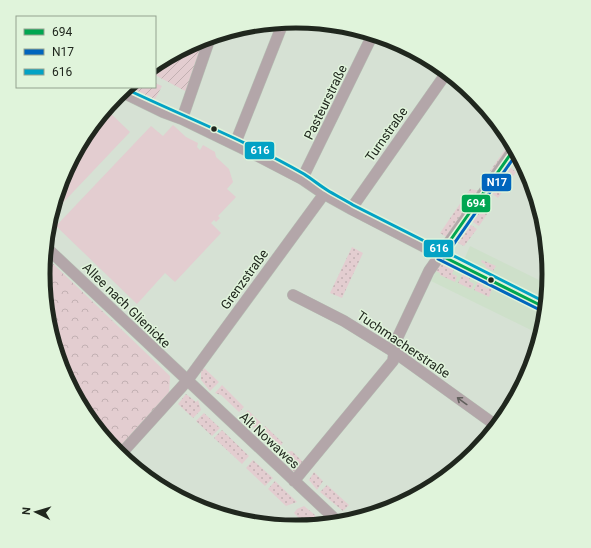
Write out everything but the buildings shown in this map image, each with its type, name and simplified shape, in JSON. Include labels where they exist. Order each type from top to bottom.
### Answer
[{"type":"street","points":[[235,144],[281,29]]},
{"type":"street","name":"Pasteurstraße","points":[[302,179],[370,40]]},
{"type":"street","points":[[182,119],[208,44]]},
{"type":"street","name":"Turnstraße","points":[[351,209],[443,77]]},
{"type":"street","points":[[127,95],[235,144],[302,179],[324,194],[351,209],[539,305]]},
{"type":"street","points":[[294,481],[393,361],[395,343],[429,271],[511,154]]},
{"type":"street","name":"Grenzstraße","points":[[124,450],[187,381],[324,194]]},
{"type":"street","name":"Allee nach Glienicke","points":[[51,251],[187,381]]},
{"type":"street","name":"Tuchmacherstraße","points":[[293,295],[344,321],[394,352],[492,423]]},
{"type":"street","name":"Alt Nowawes","points":[[187,381],[294,481],[328,518]]},
{"type":"shaded area","points":[[470,246],[542,281],[535,332],[431,281],[441,261],[464,260]]},
{"type":"green space","points":[[206,45],[189,93],[156,76],[156,71],[187,53]]},
{"type":"green space","points":[[156,83],[162,86],[152,105],[129,93],[134,88],[156,88]]},
{"type":"green space","points":[[110,113],[130,132],[59,207],[68,180],[82,151],[100,124]]},
{"type":"green space","points":[[173,125],[186,137],[198,143],[197,147],[200,150],[203,145],[215,152],[216,157],[229,169],[233,182],[227,189],[236,197],[218,216],[220,218],[216,222],[214,220],[211,223],[221,233],[175,282],[165,273],[137,304],[56,226],[151,126],[163,136]]},
{"type":"green space","points":[[507,147],[509,151],[493,173],[490,171]]},
{"type":"green space","points":[[508,166],[516,172],[498,198],[490,192]]},
{"type":"green space","points":[[470,189],[481,191],[448,238],[440,233]]},
{"type":"green space","points":[[487,195],[492,207],[479,226],[470,220]]},
{"type":"green space","points":[[468,223],[477,229],[464,246],[455,242]]},
{"type":"green space","points":[[352,247],[363,253],[342,298],[330,293]]},
{"type":"green space","points":[[482,260],[496,266],[493,271],[485,267],[486,265],[481,262]]},
{"type":"green space","points":[[50,261],[170,376],[169,394],[121,447],[100,424],[82,397],[75,383],[68,368],[58,338],[54,322],[50,290]]},
{"type":"green space","points":[[445,264],[451,268],[452,266],[455,267],[452,274],[457,276],[455,282],[440,275],[440,273],[436,271],[440,265]]},
{"type":"green space","points":[[464,272],[472,275],[469,281],[474,284],[471,289],[458,283]]},
{"type":"green space","points":[[479,279],[484,281],[483,287],[488,289],[489,287],[492,289],[489,297],[474,290]]},
{"type":"green space","points":[[204,368],[219,382],[210,391],[201,380],[201,372]]},
{"type":"green space","points":[[222,385],[244,407],[239,412],[221,395],[215,393]]},
{"type":"green space","points":[[186,394],[196,402],[198,400],[201,410],[193,418],[178,404]]},
{"type":"green space","points":[[248,410],[261,423],[256,429],[242,416]]},
{"type":"green space","points":[[204,413],[220,428],[212,436],[196,421]]},
{"type":"green space","points":[[265,426],[283,443],[277,449],[259,432]]},
{"type":"green space","points":[[222,430],[249,456],[242,464],[214,438]]},
{"type":"green space","points":[[292,451],[305,464],[298,471],[293,472],[288,460],[281,453]]},
{"type":"green space","points":[[253,460],[273,478],[265,486],[246,468]]},
{"type":"green space","points":[[314,472],[323,481],[317,490],[309,480]]},
{"type":"green space","points":[[275,481],[297,502],[286,506],[268,489]]},
{"type":"green space","points":[[327,485],[349,505],[343,511],[320,492]]},
{"type":"green space","points":[[304,506],[315,515],[315,519],[301,520],[294,513],[297,509]]},
{"type":"transit line","name":"616","points":[[131,91],[282,162],[353,205],[540,299]]},
{"type":"transit line","name":"694","points":[[440,255],[511,154]]},
{"type":"transit line","name":"N17","points":[[444,258],[513,159]]},
{"type":"transit line","name":"694","points":[[440,255],[539,305]]},
{"type":"transit line","name":"N17","points":[[438,259],[539,309]]}]
